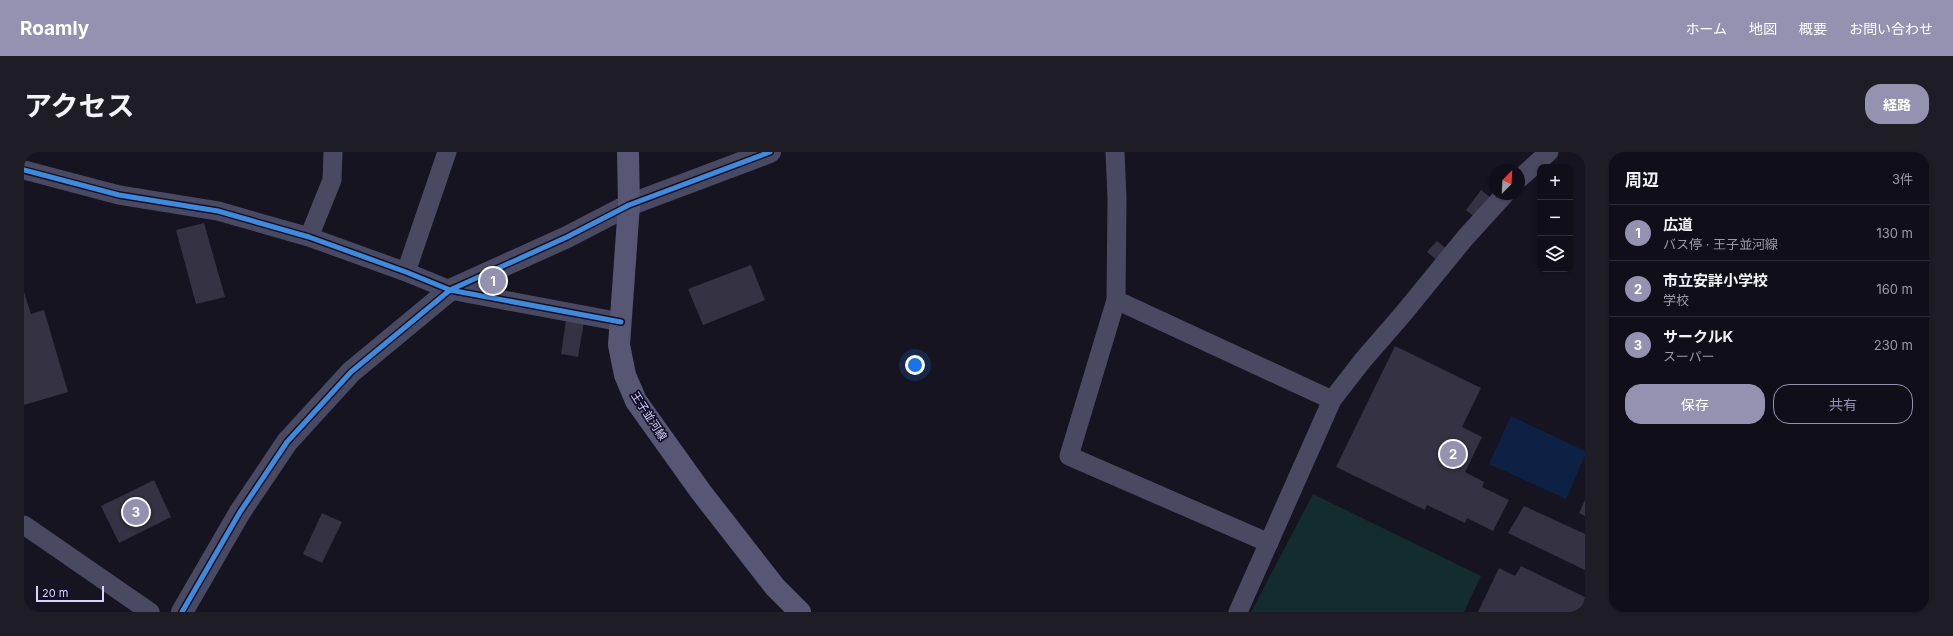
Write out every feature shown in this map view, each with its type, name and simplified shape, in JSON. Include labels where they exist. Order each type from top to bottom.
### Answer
[{"type":"main road","name":"王子並河線","points":[[628,152],[629,205],[619,345],[625,375],[636,401],[701,492],[776,587],[800,612]]},
{"type":"street","points":[[309,237],[332,180],[333,152]]},
{"type":"street","points":[[406,272],[448,152]]},
{"type":"street","points":[[182,612],[240,512],[287,442],[351,372],[450,290],[567,237],[629,205],[770,152]]},
{"type":"street","points":[[1115,152],[1117,198],[1116,300],[1069,456],[1269,543]]},
{"type":"street","points":[[1525,174],[1549,152]]},
{"type":"street","points":[[24,170],[119,195],[218,211],[309,237],[406,272],[450,290],[621,322]]},
{"type":"street","points":[[1238,612],[1332,400],[1362,360],[1403,314],[1465,238],[1500,200]]},
{"type":"street","points":[[1116,300],[1332,400]]},
{"type":"street","points":[[24,525],[150,612]]},
{"type":"green space","points":[[1313,494],[1481,576],[1464,612],[1251,612]]},
{"type":"water","points":[[1511,416],[1585,451],[1585,456],[1566,499],[1489,464]]},
{"type":"building","points":[[1481,190],[1489,197],[1489,200],[1491,200],[1476,218],[1466,210]]},
{"type":"building","points":[[204,223],[225,297],[196,304],[176,230]]},
{"type":"building","points":[[1437,241],[1448,250],[1439,262],[1427,252]]},
{"type":"building","points":[[751,265],[765,300],[703,325],[688,289]]},
{"type":"building","points":[[24,292],[31,314],[44,310],[68,392],[24,405]]},
{"type":"building","points":[[566,319],[584,322],[578,357],[561,354]]},
{"type":"building","points":[[1395,346],[1481,388],[1462,427],[1482,437],[1465,472],[1484,482],[1482,487],[1509,500],[1493,531],[1467,518],[1465,523],[1427,505],[1425,510],[1336,467]]},
{"type":"building","points":[[154,480],[171,517],[119,543],[101,506]]},
{"type":"building","points":[[1585,500],[1585,516],[1579,513]]},
{"type":"building","points":[[1524,506],[1585,534],[1585,570],[1508,533]]},
{"type":"building","points":[[322,513],[342,522],[322,563],[303,554]]},
{"type":"building","points":[[1521,566],[1585,597],[1585,612],[1478,612],[1499,568],[1515,576]]},
{"type":"cycle path","points":[[182,612],[240,512],[287,442],[351,372],[450,290],[567,237],[629,205],[770,152]]},
{"type":"cycle path","points":[[24,170],[119,195],[218,211],[309,237],[406,272],[450,290],[621,322]]},
{"type":"place","name":"広道","points":[[493,281]]},
{"type":"place","name":"市立安詳小学校","points":[[1453,454]]},
{"type":"place","name":"サークルK","points":[[136,512]]}]
